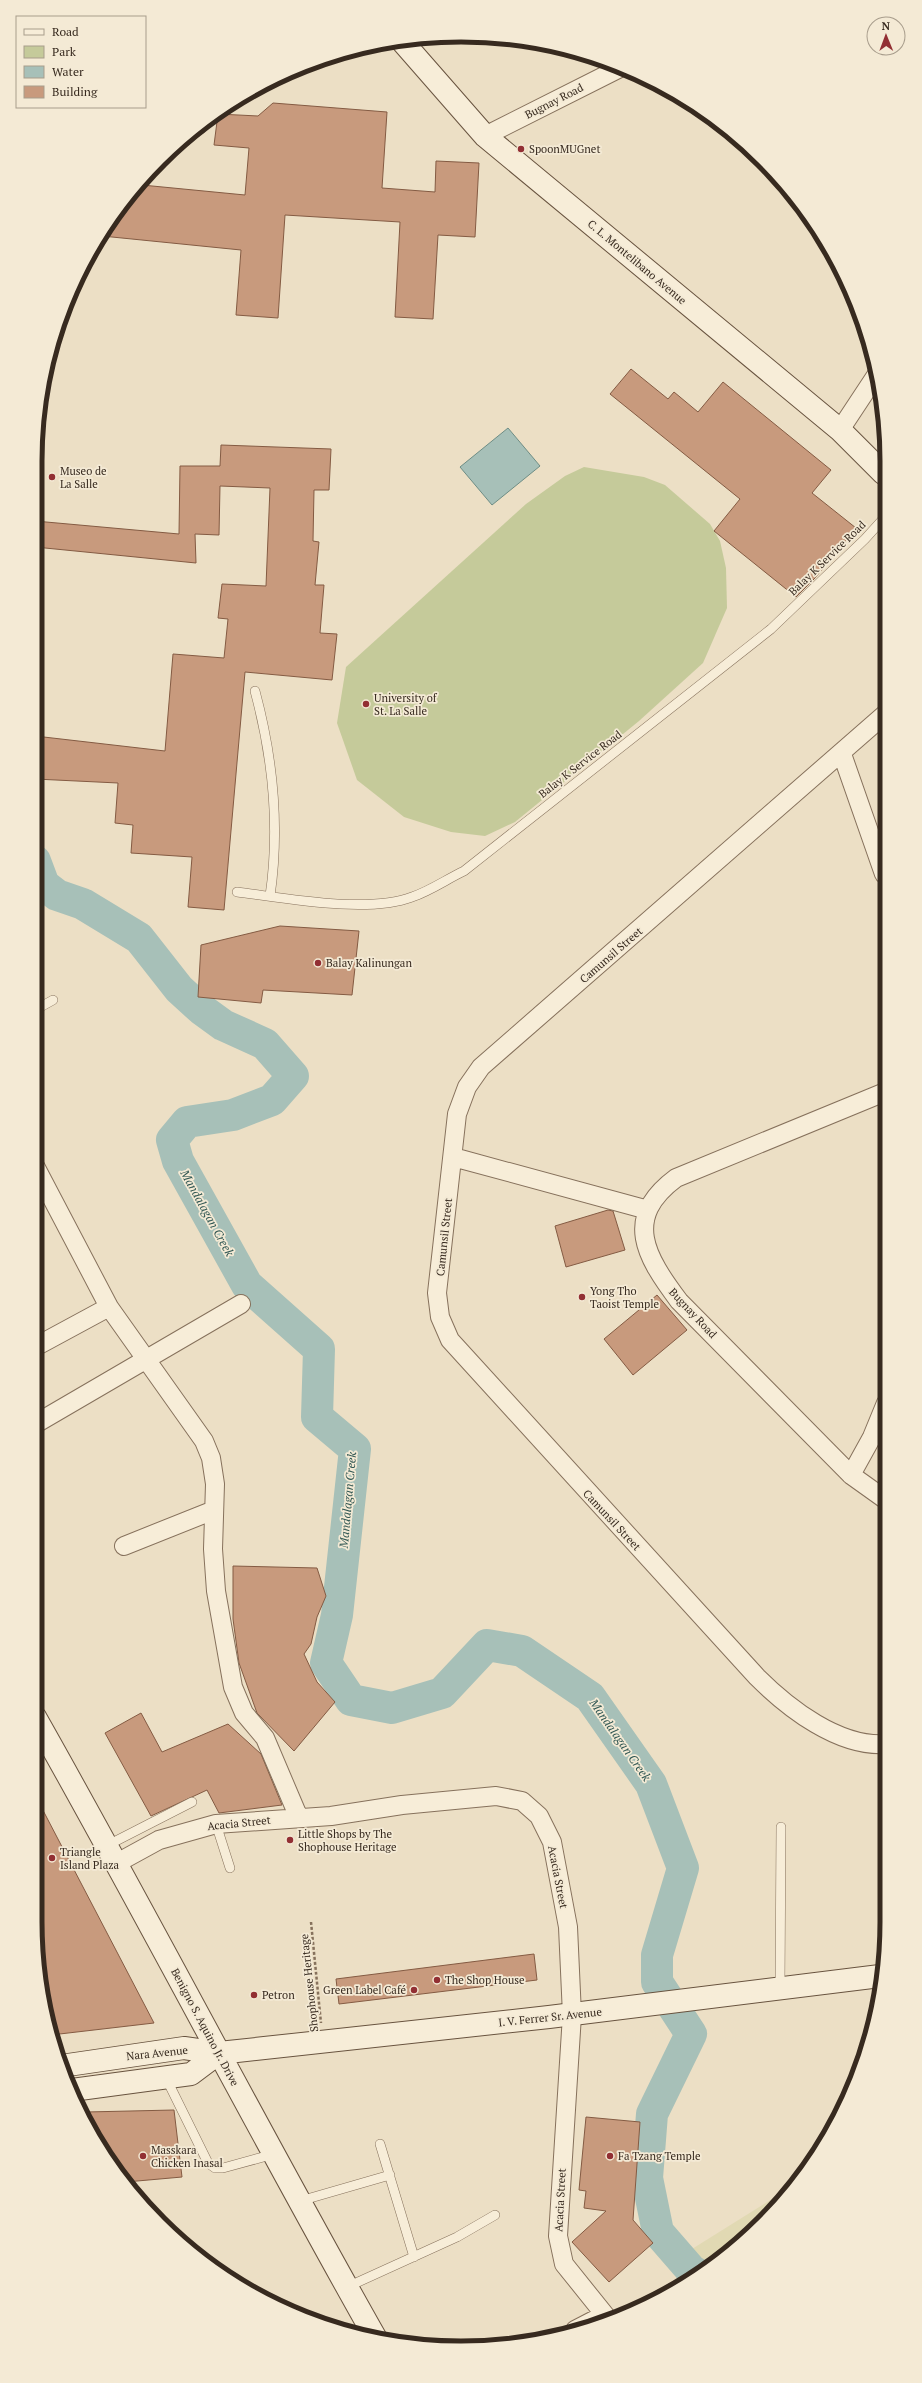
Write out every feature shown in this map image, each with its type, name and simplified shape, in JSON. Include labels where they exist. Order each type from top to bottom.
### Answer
[{"type":"street","name":"C. L. Montelibano Avenue","points":[[406,46],[485,136],[840,430],[880,469]]},
{"type":"street","name":"Bugnay Road","points":[[485,136],[614,71]]},
{"type":"street","points":[[840,430],[872,381]]},
{"type":"street","name":"Camunsil Street","points":[[880,719],[842,754],[481,1067],[467,1087],[457,1114],[437,1293],[440,1317],[450,1340],[543,1444],[774,1694],[812,1721],[844,1738],[880,1743]]},
{"type":"street","points":[[842,754],[880,863]]},
{"type":"street","name":"Bugnay Road","points":[[880,1094],[676,1178],[661,1189],[648,1210],[644,1240],[657,1271],[679,1301],[851,1475],[880,1496]]},
{"type":"street","points":[[453,1157],[648,1210]]},
{"type":"street","points":[[42,1179],[109,1307],[145,1360],[204,1441],[212,1465],[215,1484],[212,1549],[216,1591],[233,1687],[244,1713],[265,1738],[299,1818]]},
{"type":"street","points":[[42,1421],[241,1304]]},
{"type":"street","points":[[42,1343],[109,1307]]},
{"type":"street","points":[[851,1475],[872,1437],[880,1418]]},
{"type":"street","points":[[124,1546],[214,1510]]},
{"type":"street","name":"Benigno S. Aquino Jr. Drive","points":[[42,1728],[113,1854],[219,2053],[372,2331]]},
{"type":"street","name":"Acacia Street","points":[[113,1854],[216,1824],[331,1816],[402,1806],[496,1796],[522,1801],[539,1816],[552,1842],[568,1927],[572,2015],[558,2236],[564,2264],[604,2316]]},
{"type":"street","name":"I. V. Ferrer Sr. Avenue","points":[[219,2053],[572,2015],[876,1976]]},
{"type":"street","name":"Nara Avenue","points":[[67,2065],[184,2048],[219,2053]]},
{"type":"street","name":"Nara Avenue","points":[[77,2089],[191,2074],[219,2053]]},
{"type":"lane","name":"Balay K Service Road","points":[[236,892],[331,902],[378,904],[412,898],[464,871],[771,629],[865,539],[880,522]]},
{"type":"lane","points":[[255,691],[265,728],[272,773],[274,860],[270,896]]},
{"type":"lane","points":[[42,1006],[53,1000]]},
{"type":"lane","points":[[113,1854],[192,1802]]},
{"type":"lane","points":[[216,1824],[230,1868]]},
{"type":"lane","points":[[780,1988],[781,1827]]},
{"type":"lane","points":[[166,2078],[208,2163],[216,2168],[223,2168],[274,2154]]},
{"type":"lane","points":[[380,2144],[414,2257]]},
{"type":"lane","points":[[300,2201],[390,2175]]},
{"type":"lane","points":[[347,2287],[457,2237],[495,2215]]},
{"type":"path","name":"Shophouse Heritage","points":[[311,1922],[323,2042]]},
{"type":"shaded area","points":[[772,2199],[773,2201],[737,2237],[701,2265],[684,2254]]},
{"type":"green space","points":[[584,467],[644,477],[665,485],[710,524],[720,541],[726,568],[727,608],[703,663],[639,721],[515,822],[485,836],[451,832],[404,817],[357,780],[337,723],[346,667],[526,504],[565,476]]},
{"type":"water","points":[[508,428],[540,466],[492,505],[460,467]]},
{"type":"building","points":[[273,103],[387,112],[382,188],[435,192],[436,161],[479,163],[475,237],[438,235],[433,319],[395,317],[400,222],[285,215],[278,318],[236,315],[241,250],[107,237],[146,185],[245,195],[249,148],[214,145],[217,121],[226,114],[258,116]]},
{"type":"building","points":[[631,369],[668,399],[674,392],[698,412],[723,382],[831,470],[812,493],[856,528],[815,578],[796,597],[714,531],[740,499],[610,394]]},
{"type":"building","points":[[221,445],[331,449],[329,490],[314,490],[313,541],[319,542],[315,585],[324,585],[320,633],[337,634],[332,680],[245,672],[224,910],[188,907],[192,857],[131,853],[133,825],[115,823],[118,783],[42,779],[42,737],[165,751],[173,654],[224,658],[228,619],[218,618],[222,584],[266,586],[270,488],[220,486],[219,535],[195,534],[196,563],[42,548],[42,522],[179,534],[180,466],[220,466]]},
{"type":"building","name":"Balay Kalinungan","points":[[280,926],[359,931],[352,995],[263,990],[261,1003],[198,997],[201,945]]},
{"type":"building","points":[[608,1210],[613,1211],[625,1250],[566,1267],[555,1226]]},
{"type":"building","points":[[657,1295],[687,1330],[633,1375],[604,1339]]},
{"type":"building","points":[[233,1566],[317,1568],[326,1596],[317,1617],[311,1644],[304,1654],[317,1682],[335,1702],[294,1751],[257,1713],[239,1663],[233,1619]]},
{"type":"building","points":[[141,1713],[162,1752],[228,1724],[261,1754],[282,1805],[219,1813],[207,1790],[151,1816],[105,1733]]},
{"type":"building","name":"Triangle Island Plaza","points":[[42,1808],[154,2023],[57,2034],[50,2004],[43,1949]]},
{"type":"building","name":"The Shop House","points":[[534,1954],[537,1980],[339,2004],[336,1979]]},
{"type":"building","name":"Masskara Chicken Inasal","points":[[174,2110],[182,2177],[133,2181],[98,2132],[88,2112]]},
{"type":"building","points":[[586,2117],[640,2122],[633,2220],[653,2243],[609,2282],[572,2242],[606,2211],[584,2208],[586,2191],[579,2190]]},
{"type":"waterway","name":"Mandalagan Creek","points":[[42,880],[44,885],[57,895],[83,904],[139,938],[179,989],[201,1009],[223,1025],[265,1044],[293,1076],[272,1100],[233,1115],[187,1122],[172,1140],[178,1161],[247,1285],[319,1349],[317,1417],[355,1449],[337,1615],[326,1663],[351,1700],[392,1708],[442,1693],[487,1645],[522,1651],[590,1697],[651,1784],[683,1868],[657,1955],[657,1982],[691,2034],[652,2114],[647,2178],[658,2232],[692,2271]]},
{"type":"place","name":"SpoonMUGnet","points":[[521,149]]},
{"type":"place","name":"Museo de La Salle","points":[[52,477]]},
{"type":"place","name":"University of St. La Salle","points":[[366,704]]},
{"type":"place","name":"Balay Kalinungan","points":[[318,963]]},
{"type":"place","name":"Yong Tho Taoist Temple","points":[[582,1297]]},
{"type":"place","name":"Little Shops by The Shophouse Heritage","points":[[290,1840]]},
{"type":"place","name":"Triangle Island Plaza","points":[[52,1858]]},
{"type":"place","name":"The Shop House","points":[[437,1980]]},
{"type":"place","name":"Green Label Café","points":[[414,1990]]},
{"type":"place","name":"Petron","points":[[254,1995]]},
{"type":"place","name":"Masskara Chicken Inasal","points":[[143,2156]]},
{"type":"place","name":"Fa Tzang Temple","points":[[610,2156]]}]
